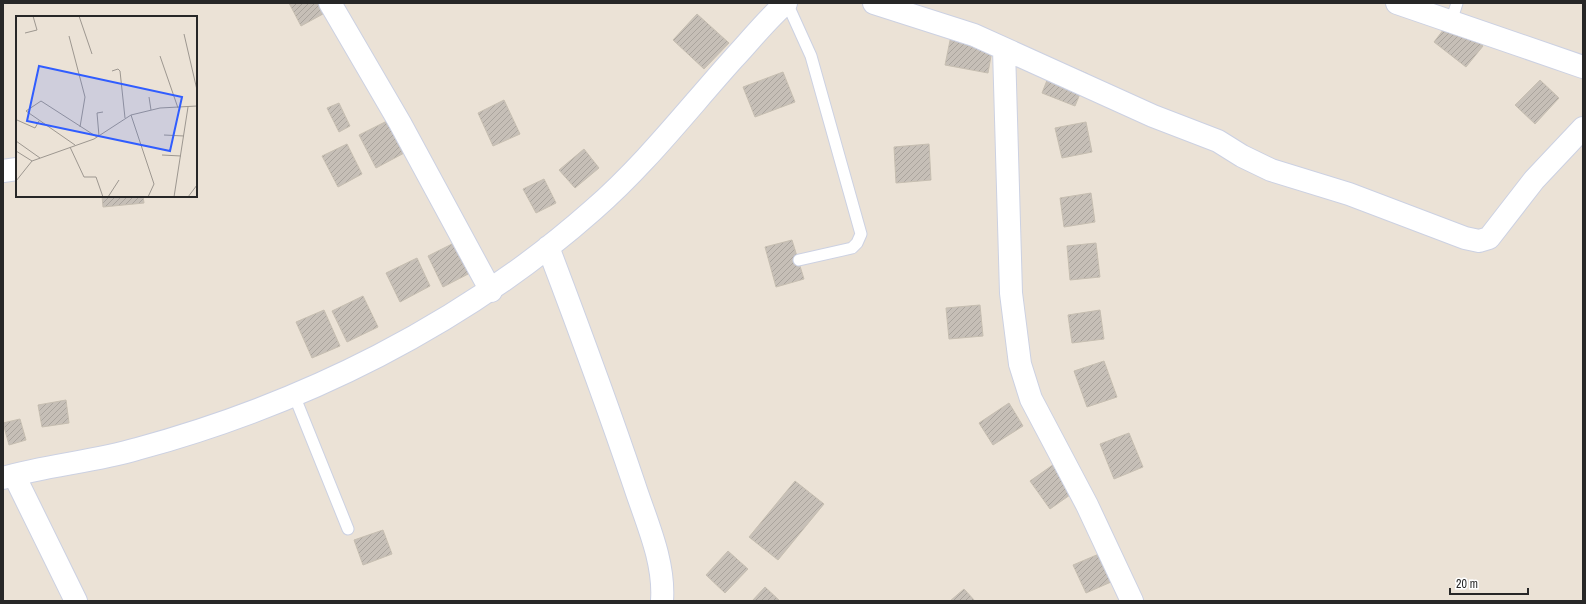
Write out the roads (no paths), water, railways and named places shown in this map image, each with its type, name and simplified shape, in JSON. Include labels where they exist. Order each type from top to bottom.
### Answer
[{"type":"street","points":[[330,3],[400,123],[491,291]]},
{"type":"street","points":[[76,601],[8,477],[34,469],[134,450],[206,429],[294,395],[407,341],[491,291],[589,214],[626,179],[787,3]]},
{"type":"street","points":[[874,3],[974,35],[1153,116],[1218,141],[1242,156],[1271,170],[1349,194],[1465,238],[1479,241],[1489,238],[1534,180],[1583,128]]},
{"type":"street","points":[[1397,3],[1454,12],[1583,67]]},
{"type":"street","points":[[1004,49],[1011,293],[1020,364],[1031,399],[1087,505],[1132,601]]},
{"type":"street","points":[[3,171],[16,169]]},
{"type":"street","points":[[548,247],[605,397],[650,533],[659,565],[662,601]]},
{"type":"lane","points":[[787,3],[811,56],[861,234],[858,243],[852,248],[798,260]]},
{"type":"lane","points":[[294,395],[348,530]]}]
